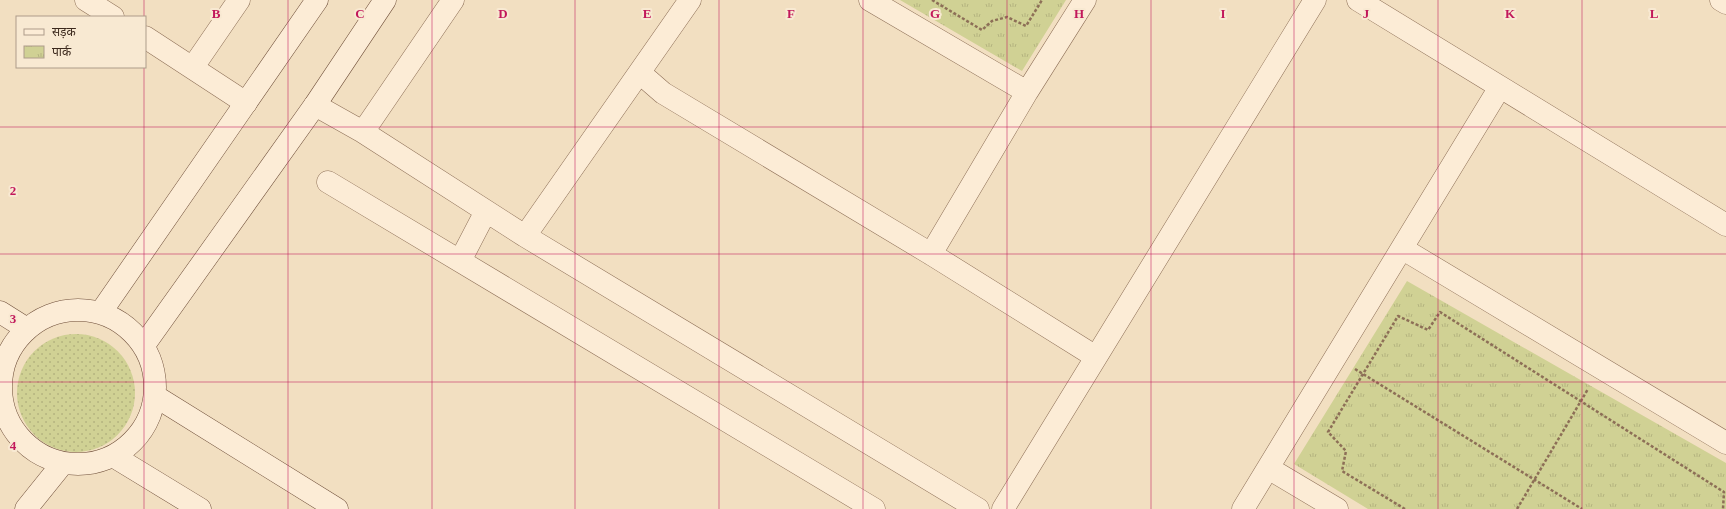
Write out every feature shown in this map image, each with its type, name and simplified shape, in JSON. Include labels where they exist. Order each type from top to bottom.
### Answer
[{"type":"street","points":[[86,0],[111,16]]},
{"type":"street","points":[[193,67],[239,0]]},
{"type":"street","points":[[101,312],[317,0]]},
{"type":"street","points":[[144,344],[315,105],[385,0]]},
{"type":"street","points":[[363,132],[453,0]]},
{"type":"street","points":[[525,236],[690,0]]},
{"type":"street","points":[[870,0],[1027,92]]},
{"type":"street","points":[[931,254],[1027,92],[1084,0]]},
{"type":"street","points":[[1003,509],[1315,0]]},
{"type":"street","points":[[1358,0],[1726,225]]},
{"type":"street","points":[[1721,0],[1726,3]]},
{"type":"street","points":[[146,37],[246,103]]},
{"type":"street","points":[[640,73],[663,93],[931,254],[1096,357]]},
{"type":"street","points":[[1243,509],[1500,87]]},
{"type":"street","points":[[315,105],[363,132],[525,236],[978,509]]},
{"type":"street","points":[[328,182],[874,509]]},
{"type":"street","points":[[460,261],[486,211]]},
{"type":"street","points":[[1402,249],[1726,443]]},
{"type":"street","points":[[75,309],[101,312],[118,320],[132,330],[144,344],[156,378],[155,396],[151,415],[142,432],[129,446],[113,456],[88,464],[63,463],[39,454],[3,422],[0,378],[5,360],[14,343],[27,329],[50,314],[75,309]]},
{"type":"street","points":[[0,312],[27,329]]},
{"type":"street","points":[[155,396],[337,509]]},
{"type":"street","points":[[113,456],[200,509]]},
{"type":"street","points":[[26,509],[63,463]]},
{"type":"street","points":[[1268,468],[1337,509]]},
{"type":"path","points":[[932,0],[982,30],[992,21],[1007,17],[1026,26],[1042,0]]},
{"type":"path","points":[[1405,509],[1342,471],[1346,451],[1328,432],[1398,316],[1428,330],[1440,312],[1724,492],[1723,509]]},
{"type":"path","points":[[1336,357],[1582,509]]},
{"type":"path","points":[[1517,509],[1601,368]]},
{"type":"green space","points":[[900,0],[1066,0],[1022,71]]},
{"type":"green space","points":[[1407,281],[1726,463],[1726,509],[1368,509],[1294,464]]},
{"type":"green space","points":[[76,334],[99,338],[118,351],[131,370],[135,393],[131,416],[118,435],[99,448],[76,452],[53,448],[34,435],[21,416],[17,393],[21,370],[34,351],[53,338]]}]
